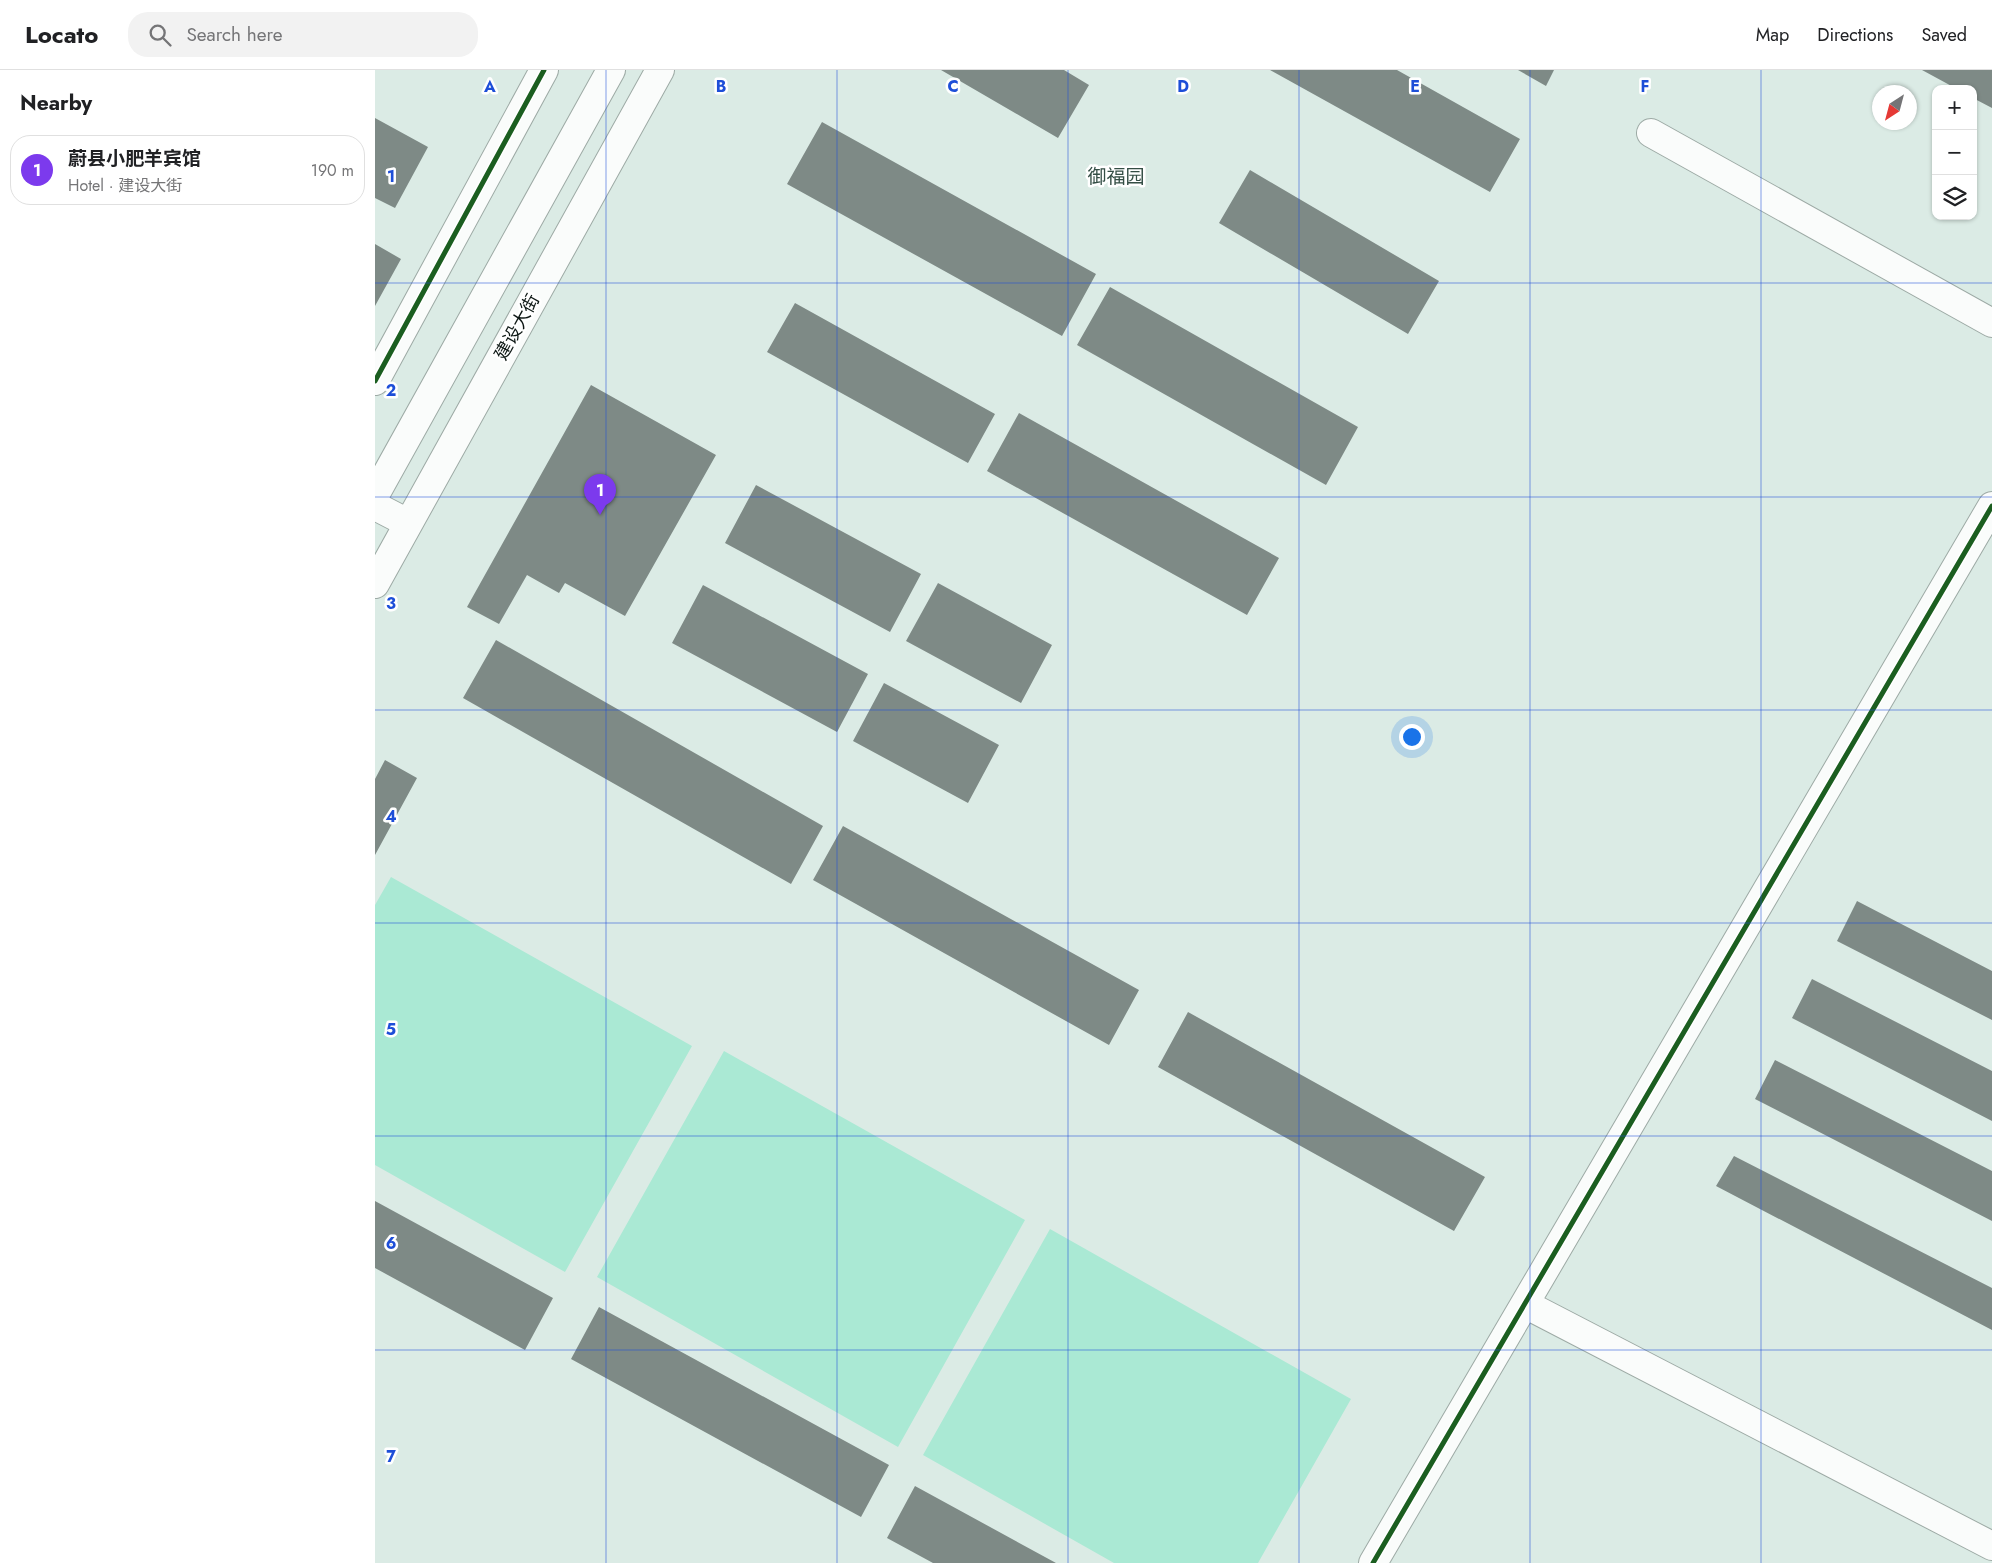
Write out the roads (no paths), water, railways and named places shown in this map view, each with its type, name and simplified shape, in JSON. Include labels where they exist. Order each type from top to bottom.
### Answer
[{"type":"street","points":[[375,380],[544,70]]},
{"type":"street","points":[[375,495],[611,70]]},
{"type":"street","name":"建设大街","points":[[375,584],[660,70]]},
{"type":"street","points":[[1651,133],[1992,323]]},
{"type":"street","points":[[375,506],[408,523]]},
{"type":"street","points":[[1373,1563],[1992,506]]},
{"type":"street","points":[[1525,1304],[1992,1546]]},
{"type":"place","name":"蔚县小肥羊宾馆","points":[[600,515]]},
{"type":"district","name":"御福园","points":[[1116,176]]}]
